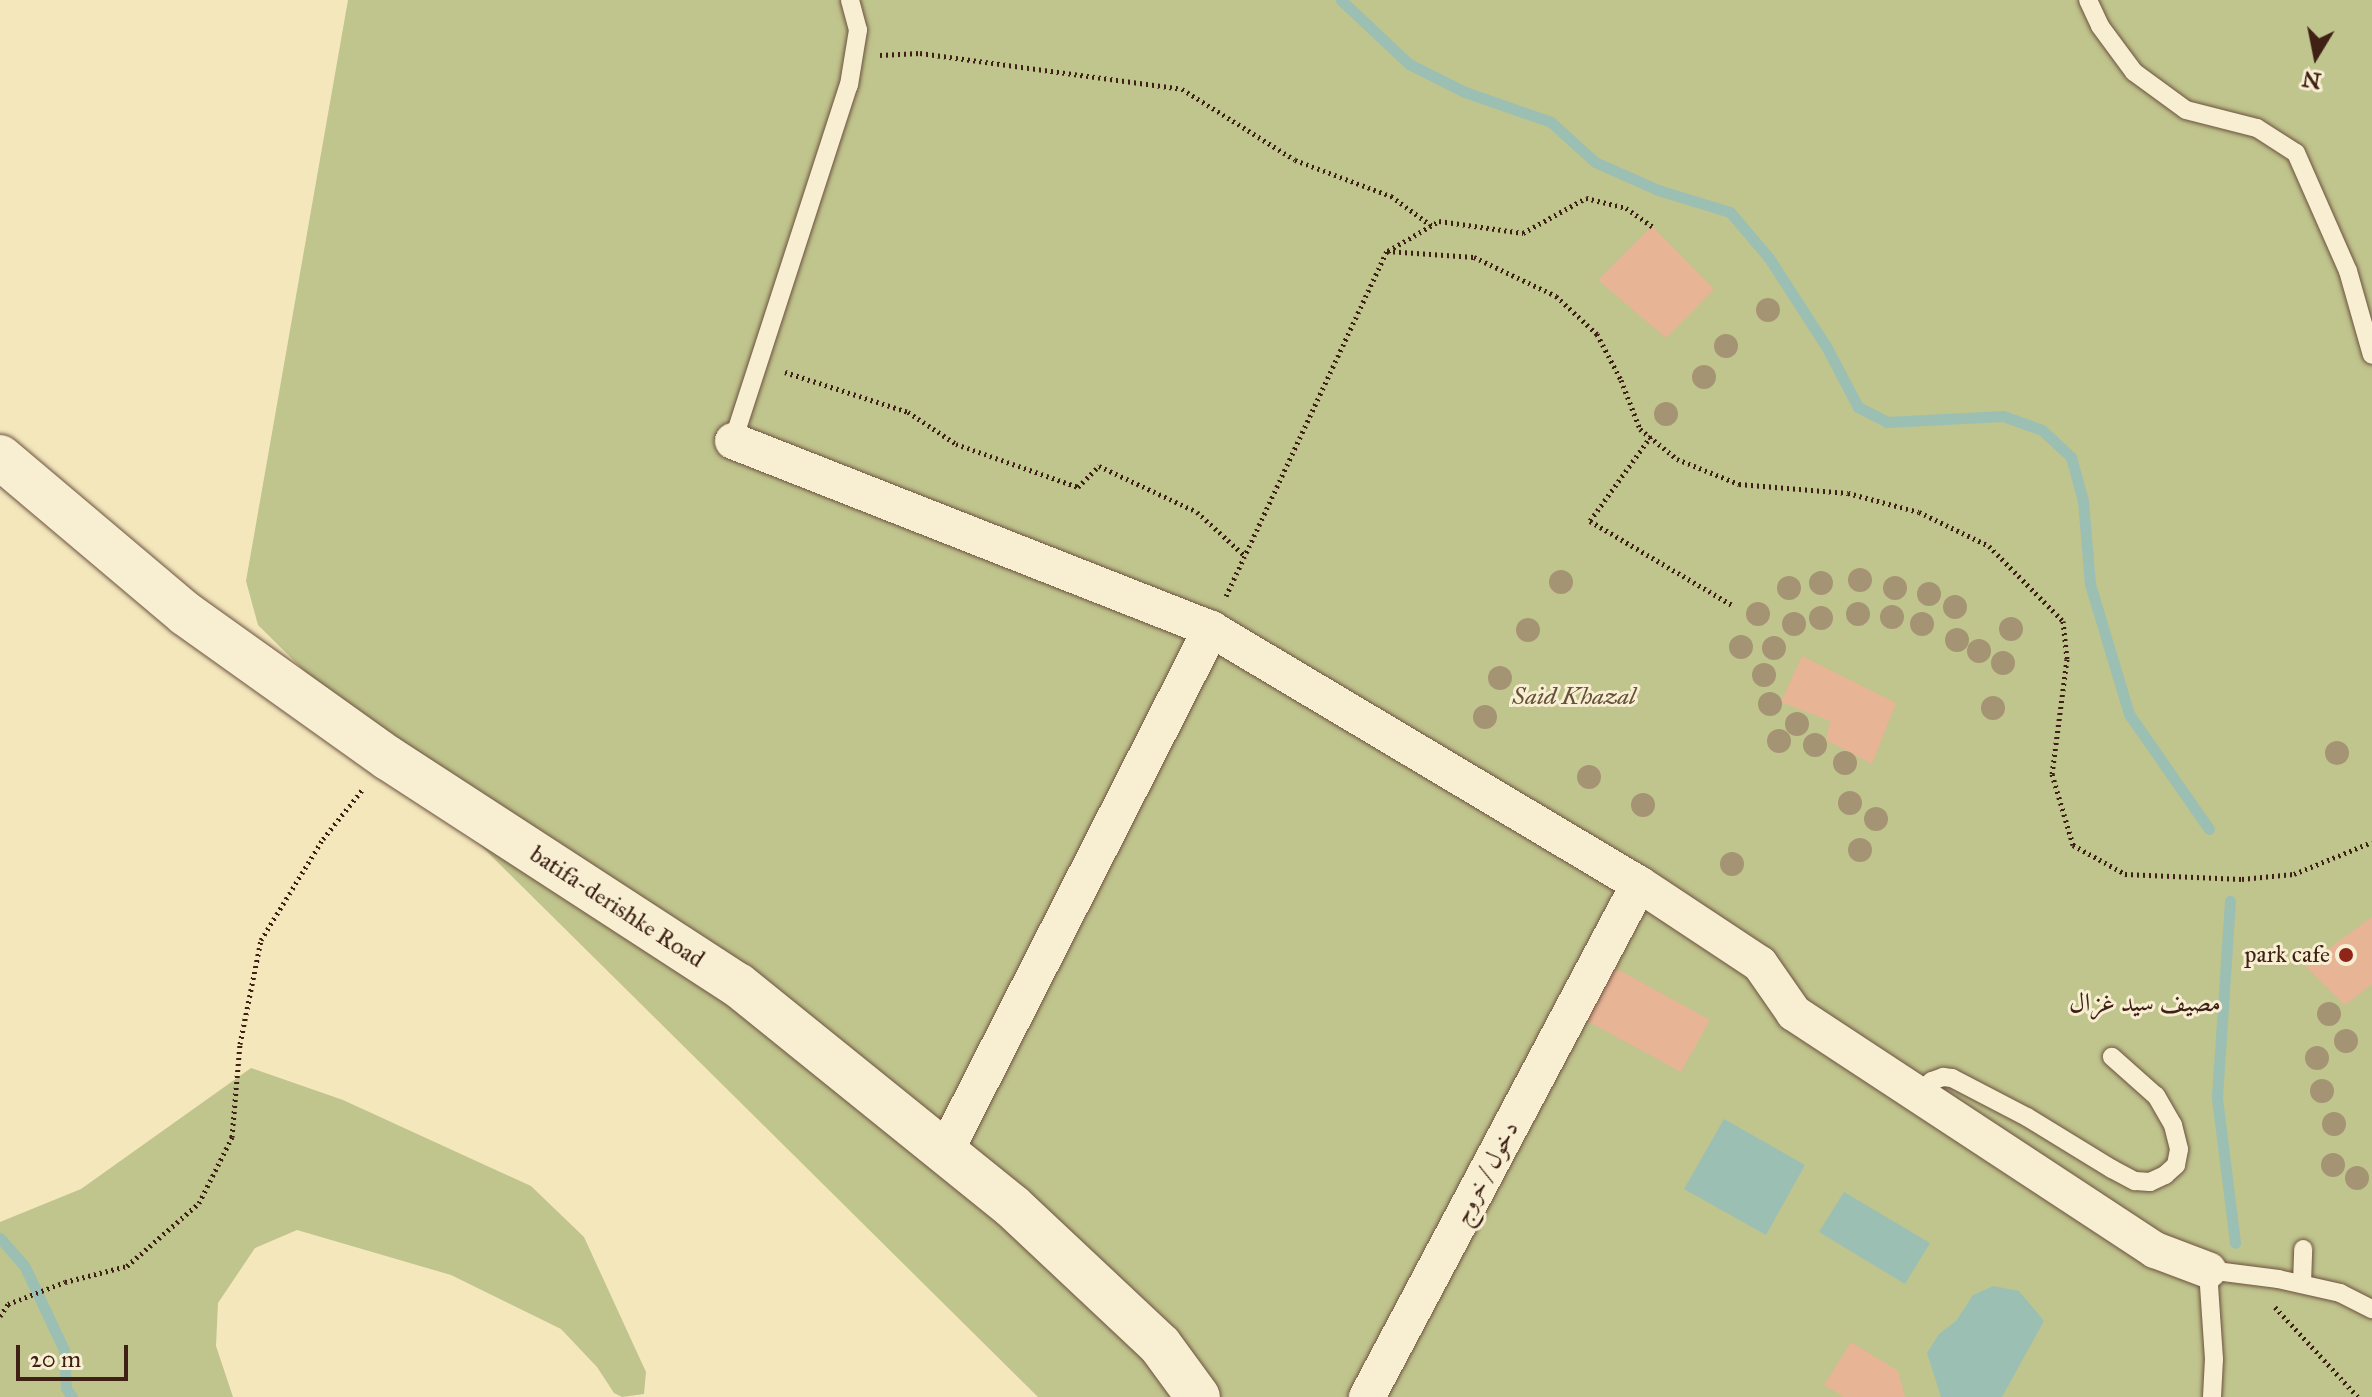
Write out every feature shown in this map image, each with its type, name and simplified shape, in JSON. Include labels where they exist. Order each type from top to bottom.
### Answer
[{"type":"main road","name":"batifa-derishke Road","points":[[0,457],[186,614],[388,758],[738,985],[1012,1206],[1160,1345],[1198,1397]]},
{"type":"street","points":[[733,441],[1211,629],[1639,884],[1760,964],[1794,1013],[2155,1250],[2208,1270]]},
{"type":"street","points":[[945,1152],[1211,629]]},
{"type":"street","name":"دخول / خروج","points":[[1367,1397],[1639,884]]},
{"type":"lane","points":[[733,441],[849,85],[858,30],[850,0]]},
{"type":"lane","points":[[2088,0],[2100,26],[2134,72],[2186,110],[2257,128],[2296,153],[2348,271],[2372,355]]},
{"type":"lane","points":[[1917,1094],[1932,1081],[1952,1078],[2027,1117],[2112,1169],[2135,1181],[2150,1182],[2176,1165],[2179,1149],[2173,1125],[2156,1096],[2112,1057]]},
{"type":"lane","points":[[2302,1284],[2303,1249]]},
{"type":"lane","points":[[2212,1397],[2214,1359],[2208,1270],[2340,1293],[2372,1309]]},
{"type":"path","points":[[853,57],[920,53],[1182,89],[1295,160],[1391,196],[1432,226]]},
{"type":"path","points":[[1211,629],[1387,251],[1439,221],[1523,233],[1586,198],[1626,208],[1652,226]]},
{"type":"path","points":[[1387,251],[1474,257],[1556,296],[1597,334],[1621,380],[1640,429],[1677,459],[1739,484],[1848,493],[1919,512],[1989,546],[2063,621],[2067,659],[2052,774],[2073,845],[2125,874],[2242,879],[2294,874],[2372,842]]},
{"type":"path","points":[[758,363],[908,412],[956,444],[1078,487],[1099,466],[1197,512],[1245,556]]},
{"type":"path","points":[[1651,436],[1590,521],[1732,605]]},
{"type":"path","points":[[0,1316],[8,1304],[65,1282],[127,1266],[199,1203],[232,1137],[240,1044],[261,940],[323,839],[388,758]]},
{"type":"path","points":[[2244,1274],[2358,1397]]},
{"type":"green space","name":"Said Khazal","points":[[348,0],[2372,0],[2372,1397],[1038,1397],[258,625],[246,581]]},
{"type":"green space","points":[[251,1068],[343,1100],[531,1186],[584,1237],[646,1372],[644,1394],[622,1397],[614,1393],[597,1367],[561,1329],[451,1275],[297,1230],[255,1248],[218,1303],[216,1346],[233,1397],[0,1397],[0,1222],[81,1189]]},
{"type":"water","points":[[1724,1119],[1805,1165],[1766,1235],[1684,1189]]},
{"type":"water","points":[[1844,1192],[1930,1243],[1905,1284],[1819,1232]]},
{"type":"water","points":[[1993,1286],[2019,1291],[2044,1321],[2002,1397],[1941,1397],[1927,1353],[1939,1334],[1956,1321],[1973,1295]]},
{"type":"building","points":[[1652,226],[1714,289],[1666,338],[1598,280]]},
{"type":"building","points":[[1802,656],[1896,703],[1872,764],[1826,740],[1830,721],[1781,702]]},
{"type":"building","name":"park cafe","points":[[2372,917],[2372,984],[2345,1005],[2305,966]]},
{"type":"building","points":[[1608,964],[1710,1020],[1681,1072],[1578,1016]]},
{"type":"building","points":[[1851,1342],[1898,1371],[1905,1397],[1844,1397],[1824,1385]]},
{"type":"waterway","points":[[1341,0],[1409,64],[1465,92],[1551,122],[1595,162],[1658,190],[1730,212],[1769,258],[1826,346],[1858,407],[1887,422],[2003,416],[2042,430],[2071,457],[2083,501],[2090,584],[2129,714],[2209,829]]},
{"type":"waterway","points":[[2230,901],[2217,1098],[2235,1243]]},
{"type":"waterway","points":[[0,1238],[25,1267],[64,1350],[66,1388],[72,1397]]},
{"type":"place","name":"park cafe","points":[[2346,955]]},
{"type":"district","name":"مصيف سيد غزال","points":[[2145,1003]]}]
